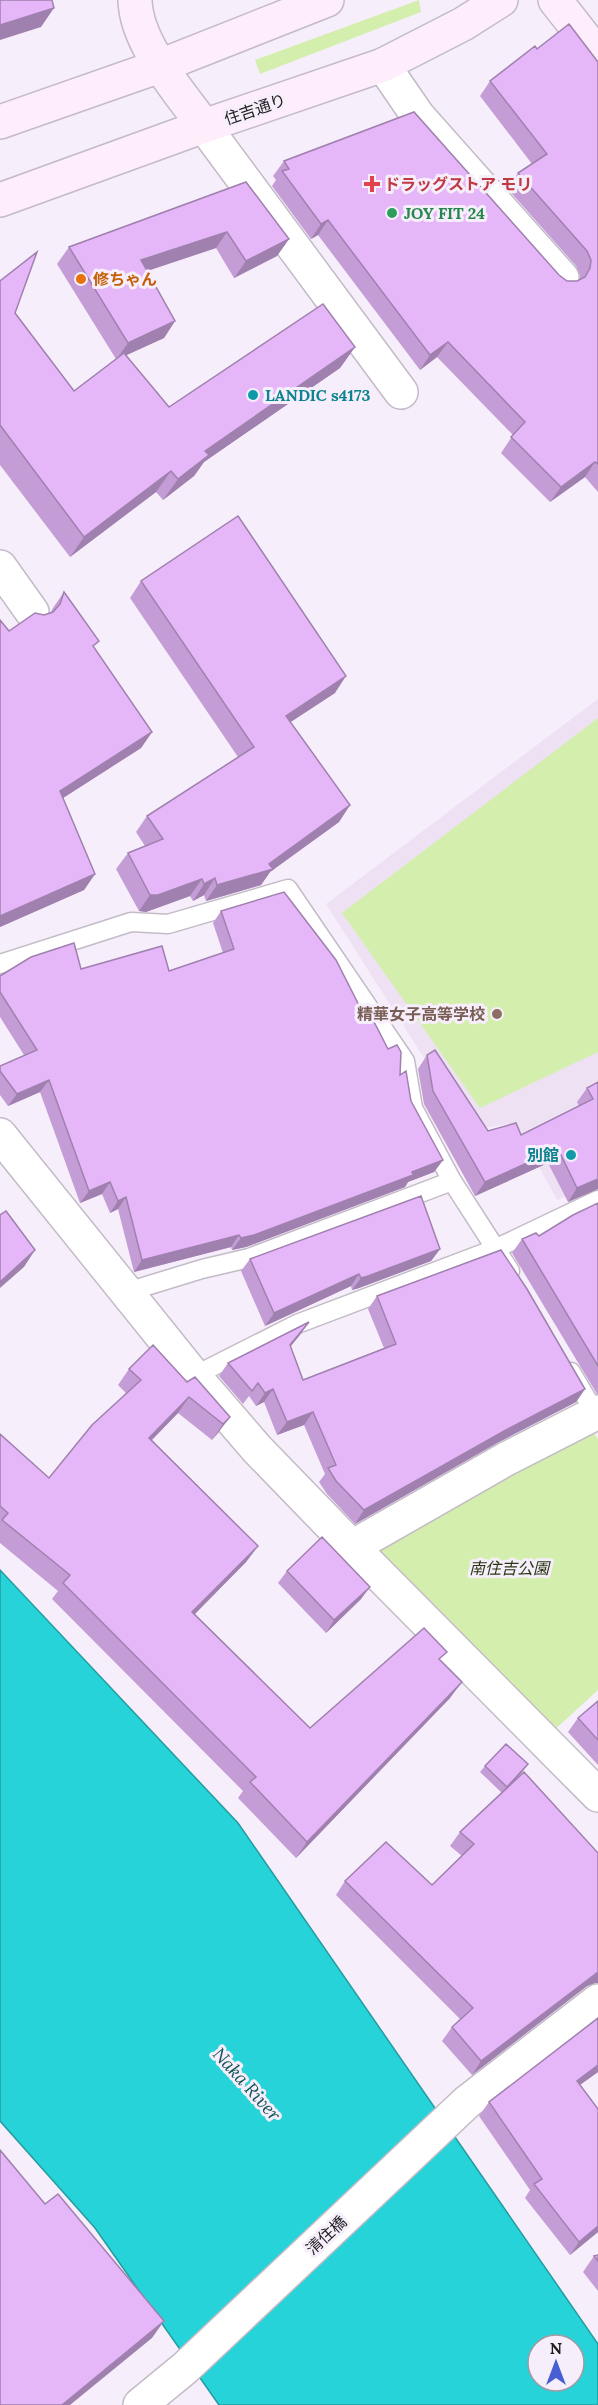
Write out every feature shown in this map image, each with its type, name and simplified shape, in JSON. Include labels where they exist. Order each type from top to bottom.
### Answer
[{"type":"main road","points":[[135,0],[135,17],[160,66],[204,126]]},
{"type":"main road","points":[[0,122],[160,66],[289,7],[327,0]]},
{"type":"main road","name":"住吉通り","points":[[0,200],[204,126],[383,65],[463,24],[501,0]]},
{"type":"main road","points":[[555,0],[598,55]]},
{"type":"street","points":[[383,65],[418,116],[562,278]]},
{"type":"street","points":[[204,126],[401,393]]},
{"type":"street","points":[[0,567],[32,612]]},
{"type":"street","points":[[0,1135],[194,1376],[257,1449],[598,1795]]},
{"type":"street","points":[[352,1547],[506,1459],[596,1412]]},
{"type":"street","name":"清住橋","points":[[140,2405],[185,2368],[467,2102],[598,2001]]},
{"type":"lane","points":[[0,964],[132,921],[168,924],[288,889],[405,1061],[413,1108],[452,1181],[521,1286]]},
{"type":"lane","points":[[127,1292],[202,1269],[249,1258],[452,1181]]},
{"type":"lane","points":[[194,1376],[297,1324],[495,1249],[598,1200]]},
{"type":"lane","points":[[561,1354],[596,1412]]},
{"type":"shaded area","name":"精華女子高等学校","points":[[598,699],[598,1183],[557,1200],[515,1123],[470,1130],[326,904]]},
{"type":"green space","points":[[419,0],[421,12],[260,74],[255,60]]},
{"type":"green space","name":"精華女子高等学校","points":[[598,718],[598,1052],[480,1108],[342,913]]},
{"type":"green space","name":"南住吉公園","points":[[590,1428],[598,1439],[598,1690],[550,1734],[364,1550]]},
{"type":"water","name":"Naka River","points":[[0,1570],[238,1823],[598,2344],[598,2405],[219,2405],[95,2228],[0,2121]]},
{"type":"building","points":[[0,0],[52,0],[54,8],[0,25]]},
{"type":"building","points":[[569,24],[598,62],[598,464],[595,462],[561,487],[511,437],[525,422],[448,342],[430,355],[328,220],[321,224],[282,171],[289,169],[284,161],[414,112],[559,275],[567,281],[577,281],[585,277],[591,260],[587,251],[518,173],[547,154],[490,81],[535,46],[537,49]]},
{"type":"building","points":[[246,182],[289,239],[246,261],[227,232],[141,260],[175,321],[128,343],[69,247]]},
{"type":"building","points":[[37,252],[15,313],[74,391],[124,353],[169,407],[323,304],[355,347],[205,451],[209,455],[178,479],[171,471],[84,537],[0,425],[0,281]]},
{"type":"building","points":[[238,516],[346,676],[286,716],[350,805],[269,864],[273,869],[217,885],[215,878],[204,884],[202,879],[158,895],[150,895],[128,853],[163,839],[147,816],[254,747],[141,581]]},
{"type":"building","points":[[64,592],[99,641],[93,646],[152,732],[60,791],[95,874],[0,916],[0,620],[9,631],[35,613],[44,615],[53,612],[60,604]]},
{"type":"building","points":[[284,892],[336,960],[365,1017],[370,1014],[388,1049],[397,1045],[401,1052],[400,1075],[406,1071],[411,1101],[443,1160],[412,1172],[413,1175],[254,1235],[241,1238],[239,1235],[142,1260],[126,1197],[118,1201],[110,1182],[89,1191],[49,1080],[17,1094],[0,1071],[0,1066],[37,1050],[0,992],[0,976],[31,957],[74,943],[81,969],[162,946],[169,971],[234,949],[221,911]]},
{"type":"building","points":[[435,1050],[488,1131],[516,1123],[521,1135],[593,1099],[587,1088],[598,1082],[598,1179],[577,1188],[558,1149],[485,1182],[433,1091],[427,1055]]},
{"type":"building","points":[[421,1196],[440,1249],[368,1276],[361,1278],[359,1274],[274,1313],[250,1259]]},
{"type":"building","points":[[598,1203],[598,1366],[522,1239],[536,1233],[539,1236]]},
{"type":"building","points":[[6,1211],[35,1250],[0,1282],[0,1215]]},
{"type":"building","points":[[501,1250],[527,1289],[585,1389],[506,1430],[364,1510],[336,1481],[328,1468],[336,1465],[313,1412],[287,1422],[273,1389],[265,1393],[258,1383],[252,1391],[228,1363],[309,1322],[290,1345],[303,1380],[396,1344],[377,1296]]},
{"type":"building","points":[[153,1345],[187,1382],[195,1377],[230,1417],[223,1424],[189,1397],[149,1438],[258,1546],[192,1612],[310,1728],[424,1628],[447,1652],[439,1659],[462,1682],[307,1842],[250,1782],[256,1777],[63,1583],[70,1575],[2,1520],[8,1513],[0,1506],[0,1434],[49,1478],[92,1425],[141,1380],[129,1369]]},
{"type":"building","points":[[322,1537],[370,1587],[334,1620],[287,1571]]},
{"type":"building","points":[[598,1701],[598,1740],[578,1718]]},
{"type":"building","points":[[506,1744],[528,1764],[507,1787],[485,1766]]},
{"type":"building","points":[[524,1772],[598,1853],[598,1972],[481,2061],[452,2027],[473,2008],[345,1881],[386,1842],[432,1885],[474,1844],[460,1832]]},
{"type":"building","points":[[598,2018],[598,2065],[577,2081],[598,2109],[598,2226],[579,2242],[534,2184],[542,2179],[489,2102]]},
{"type":"building","points":[[0,2150],[45,2204],[58,2194],[164,2321],[62,2405],[0,2405]]},
{"type":"place","name":"ドラッグストア モリ","points":[[372,184]]},
{"type":"place","name":"JOY FIT 24","points":[[392,213]]},
{"type":"place","name":"修ちゃん","points":[[81,279]]},
{"type":"place","name":"LANDIC s4173","points":[[253,395]]},
{"type":"place","name":"精華女子高等学校","points":[[497,1014]]},
{"type":"place","name":"別館","points":[[571,1155]]}]
